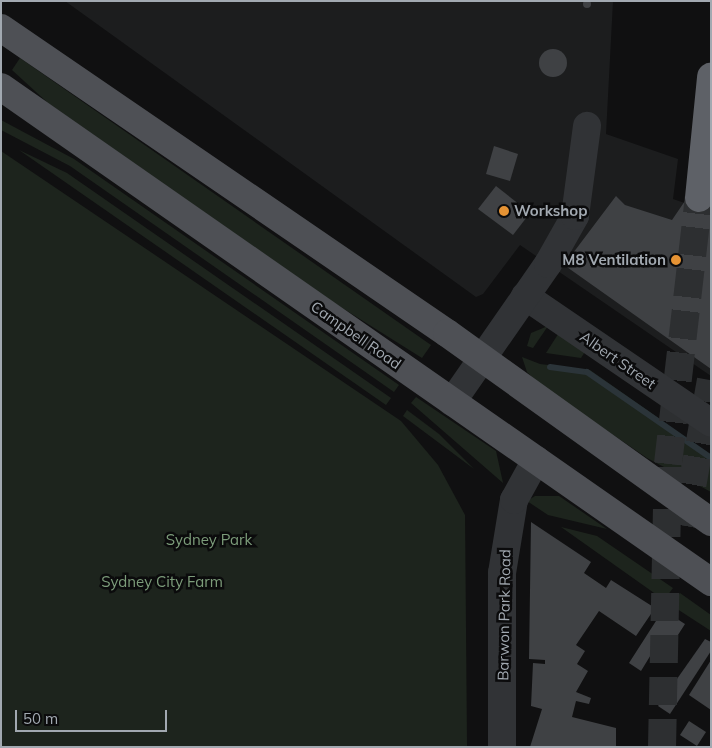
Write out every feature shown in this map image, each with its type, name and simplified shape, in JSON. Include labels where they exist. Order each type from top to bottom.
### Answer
[{"type":"highway","points":[[699,198],[711,77]]},
{"type":"main road","points":[[1,28],[482,359],[711,522]]},
{"type":"main road","name":"Campbell Road","points":[[1,87],[711,582]]},
{"type":"street","points":[[452,402],[548,264],[575,216],[587,126]]},
{"type":"street","name":"Albert Street","points":[[525,296],[711,423]]},
{"type":"street","name":"Barwon Park Road","points":[[502,747],[502,573],[514,500],[536,460]]},
{"type":"shaded area","points":[[65,1],[613,1],[606,134],[678,159],[673,199],[711,212],[711,376],[520,245],[483,294],[476,297]]},
{"type":"green space","points":[[20,58],[431,345],[422,358],[336,304],[48,103],[12,70]]},
{"type":"green space","points":[[1,120],[74,159],[399,385],[394,392],[70,166],[1,130]]},
{"type":"green space","points":[[19,150],[67,173],[391,398],[386,405]]},
{"type":"green space","name":"Sydney Park","points":[[1,151],[401,421],[438,465],[465,515],[467,747],[1,747]]},
{"type":"green space","points":[[548,326],[533,348],[527,346],[531,333]]},
{"type":"green space","points":[[562,328],[588,347],[581,358],[546,353]]},
{"type":"green space","points":[[522,357],[540,364],[590,370],[711,455],[711,492],[647,458],[539,384],[527,372]]},
{"type":"green space","points":[[416,397],[496,451],[503,483],[411,403]]},
{"type":"green space","points":[[407,410],[439,434],[474,469],[403,416]]},
{"type":"green space","points":[[535,496],[559,496],[607,529],[548,515],[527,501]]},
{"type":"green space","points":[[561,527],[597,536],[673,588],[664,600]]},
{"type":"green space","points":[[680,593],[711,615],[711,631],[671,605]]},
{"type":"building","points":[[587,0],[591,4],[587,8],[583,4]]},
{"type":"building","points":[[553,49],[563,53],[567,63],[563,73],[553,77],[543,73],[539,63],[543,53]]},
{"type":"building","points":[[494,146],[518,154],[510,181],[486,174]]},
{"type":"building","name":"Workshop","points":[[496,186],[530,213],[513,235],[478,209]]},
{"type":"building","name":"M8 Ventilation","points":[[689,195],[711,201],[711,369],[564,265],[616,196],[625,205],[672,220]]},
{"type":"building","points":[[531,522],[591,562],[584,573],[606,588],[611,580],[655,608],[636,636],[599,611],[576,645],[585,651],[577,664],[588,671],[576,692],[591,698],[589,704],[576,701],[572,717],[616,728],[616,747],[530,747],[542,709],[531,706],[533,663],[545,664],[545,660],[529,659]]},
{"type":"building","points":[[663,610],[685,624],[662,660],[652,653],[641,671],[629,663]]},
{"type":"building","points":[[705,639],[711,642],[711,651],[670,714],[658,706]]},
{"type":"building","points":[[711,660],[711,710],[689,695]]},
{"type":"building","points":[[689,721],[706,732],[697,746],[680,735]]},
{"type":"waterway","points":[[550,367],[587,372],[711,458]]},
{"type":"tunnel","points":[[662,747],[668,464],[699,198]]},
{"type":"tunnel","points":[[685,526],[711,380]]},
{"type":"place","name":"Workshop","points":[[504,211]]},
{"type":"place","name":"M8 Ventilation","points":[[676,260]]},
{"type":"park label","name":"Sydney City Farm","points":[[162,582]]}]
